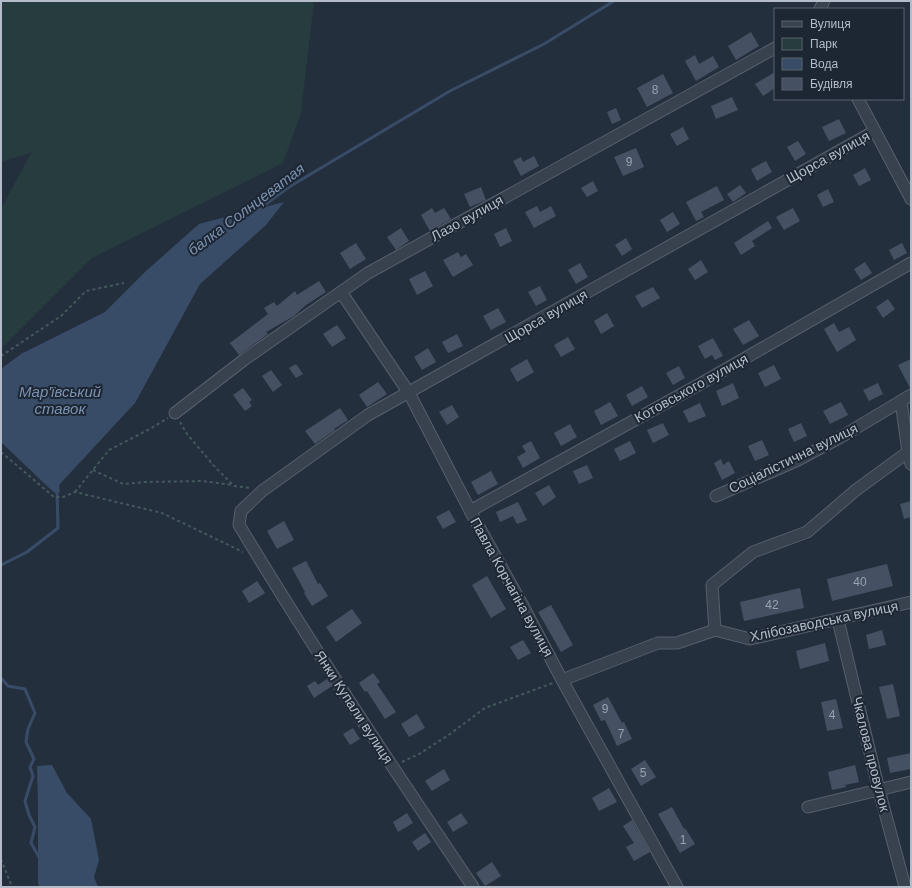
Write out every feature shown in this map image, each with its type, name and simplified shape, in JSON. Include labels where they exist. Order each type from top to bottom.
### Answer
[{"type":"street","name":"Лазо вулиця","points":[[175,414],[245,359],[368,273],[774,49]]},
{"type":"street","points":[[859,100],[911,199]]},
{"type":"street","name":"Щорса вулиця","points":[[239,525],[241,511],[262,491],[368,415],[876,131]]},
{"type":"street","name":"Котовського вулиця","points":[[470,511],[700,384],[911,263]]},
{"type":"street","name":"Павла Корчагіна вулиця","points":[[341,292],[409,393],[470,511],[676,887]]},
{"type":"street","points":[[906,398],[908,452],[911,464]]},
{"type":"street","name":"Соціалістична вулиця","points":[[716,496],[798,460],[841,437],[906,398]]},
{"type":"street","points":[[562,680],[658,643],[677,643],[715,630],[712,585],[753,552],[807,532],[856,490],[908,452]]},
{"type":"street","name":"Янки Купали вулиця","points":[[239,525],[260,561],[392,766],[473,887]]},
{"type":"street","name":"Хлібозаводська вулиця","points":[[715,630],[750,639],[911,602]]},
{"type":"street","name":"Чкалова провулок","points":[[838,620],[879,790],[905,887]]},
{"type":"street","points":[[808,807],[911,782]]},
{"type":"path","points":[[1,356],[61,316],[86,291],[124,283]]},
{"type":"path","points":[[1,452],[54,497],[63,497],[75,492],[109,450],[175,414],[187,434],[215,467],[234,486]]},
{"type":"path","points":[[93,470],[123,484],[202,481],[262,491]]},
{"type":"path","points":[[75,492],[162,513],[260,561]]},
{"type":"path","points":[[392,766],[419,754],[450,734],[485,708],[562,680]]},
{"type":"path","points":[[1,859],[12,887]]},
{"type":"green space","points":[[1,1],[314,1],[301,113],[283,163],[92,258],[1,349],[1,209],[31,153],[1,162]]},
{"type":"water","name":"Мар'ївський ставок","points":[[284,202],[266,225],[200,284],[135,403],[59,485],[60,492],[55,493],[2,443],[1,369],[21,354],[105,312],[146,271],[199,224]]},
{"type":"water","points":[[52,765],[67,793],[91,819],[99,860],[94,877],[98,887],[39,887],[37,766]]},
{"type":"building","points":[[751,32],[759,46],[736,60],[728,46]]},
{"type":"building","points":[[695,55],[699,64],[713,56],[719,67],[696,81],[685,61]]},
{"type":"building","points":[[774,73],[774,89],[763,96],[755,84]]},
{"type":"building","points":[[663,74],[673,93],[647,107],[637,88]]},
{"type":"building","points":[[732,97],[738,110],[716,119],[711,106]]},
{"type":"building","points":[[616,108],[621,120],[612,124],[607,112]]},
{"type":"building","points":[[839,119],[846,133],[829,141],[822,127]]},
{"type":"building","points":[[683,127],[689,139],[677,146],[670,134]]},
{"type":"building","points":[[798,141],[806,154],[795,161],[787,147]]},
{"type":"building","points":[[636,148],[644,167],[623,176],[614,157]]},
{"type":"building","points":[[534,156],[539,166],[521,176],[513,161],[521,157],[523,162]]},
{"type":"building","points":[[766,161],[772,172],[757,181],[751,169]]},
{"type":"building","points":[[865,168],[871,180],[859,186],[853,175]]},
{"type":"building","points":[[593,181],[598,191],[587,197],[581,188]]},
{"type":"building","points":[[740,185],[746,193],[733,202],[727,194]]},
{"type":"building","points":[[717,186],[724,200],[701,212],[704,217],[696,221],[686,202]]},
{"type":"building","points":[[481,187],[486,200],[470,207],[464,194]]},
{"type":"building","points":[[828,189],[834,202],[823,207],[817,195]]},
{"type":"building","points":[[537,206],[540,212],[551,206],[556,216],[534,228],[525,212]]},
{"type":"building","points":[[432,208],[435,213],[444,208],[451,219],[430,231],[421,215]]},
{"type":"building","points":[[793,208],[800,221],[784,230],[776,217]]},
{"type":"building","points":[[673,212],[680,224],[667,232],[660,220]]},
{"type":"building","points":[[768,221],[772,228],[752,241],[755,246],[741,255],[734,243]]},
{"type":"building","points":[[401,228],[409,241],[396,250],[387,237]]},
{"type":"building","points":[[506,228],[512,241],[500,247],[494,234]]},
{"type":"building","points":[[626,238],[632,249],[622,256],[615,245]]},
{"type":"building","points":[[356,243],[366,259],[350,269],[340,253]]},
{"type":"building","points":[[902,243],[907,253],[894,260],[889,250]]},
{"type":"building","points":[[458,252],[461,257],[466,254],[473,265],[453,277],[443,260]]},
{"type":"building","points":[[701,260],[708,272],[695,280],[688,269]]},
{"type":"building","points":[[865,262],[872,273],[861,280],[854,269]]},
{"type":"building","points":[[580,263],[588,277],[576,284],[568,270]]},
{"type":"building","points":[[425,271],[433,286],[417,295],[409,279]]},
{"type":"building","points":[[319,281],[326,292],[306,305],[294,316],[266,332],[268,334],[239,355],[230,343],[268,314],[264,308],[274,302],[277,306],[295,291],[297,295]]},
{"type":"building","points":[[540,286],[547,300],[536,306],[528,292]]},
{"type":"building","points":[[653,287],[660,298],[642,308],[635,296]]},
{"type":"building","points":[[888,299],[895,309],[883,318],[876,307]]},
{"type":"building","points":[[498,308],[506,322],[491,330],[483,316]]},
{"type":"building","points":[[607,313],[614,326],[601,334],[594,321]]},
{"type":"building","points":[[749,320],[759,336],[743,345],[733,329]]},
{"type":"building","points":[[834,323],[839,332],[849,327],[856,340],[837,352],[824,329]]},
{"type":"building","points":[[337,325],[346,338],[332,347],[323,334]]},
{"type":"building","points":[[457,334],[463,346],[448,353],[442,342]]},
{"type":"building","points":[[568,337],[575,349],[561,357],[554,345]]},
{"type":"building","points":[[713,338],[723,356],[715,360],[712,355],[705,359],[698,346]]},
{"type":"building","points":[[428,348],[436,362],[422,370],[414,357]]},
{"type":"building","points":[[527,359],[534,372],[517,382],[510,369]]},
{"type":"building","points":[[911,359],[911,388],[910,388],[898,365]]},
{"type":"building","points":[[296,364],[303,374],[296,378],[289,368]]},
{"type":"building","points":[[774,365],[781,379],[765,387],[758,373]]},
{"type":"building","points":[[679,366],[685,378],[673,385],[666,373]]},
{"type":"building","points":[[271,370],[282,385],[273,392],[262,376]]},
{"type":"building","points":[[378,382],[387,394],[367,407],[359,395]]},
{"type":"building","points":[[733,383],[739,398],[722,406],[716,391]]},
{"type":"building","points":[[878,383],[883,394],[869,401],[863,390]]},
{"type":"building","points":[[642,386],[648,397],[632,406],[626,395]]},
{"type":"building","points":[[243,388],[252,400],[249,402],[252,406],[245,411],[233,395]]},
{"type":"building","points":[[610,402],[618,416],[601,425],[594,411]]},
{"type":"building","points":[[841,402],[848,415],[830,424],[823,411]]},
{"type":"building","points":[[700,403],[706,416],[689,423],[683,411]]},
{"type":"building","points":[[452,405],[459,417],[447,425],[439,412]]},
{"type":"building","points":[[340,408],[348,420],[315,444],[305,431]]},
{"type":"building","points":[[663,423],[669,435],[653,443],[647,430]]},
{"type":"building","points":[[801,423],[807,436],[794,442],[788,429]]},
{"type":"building","points":[[570,424],[577,437],[561,446],[554,433]]},
{"type":"building","points":[[762,440],[769,455],[755,461],[748,446]]},
{"type":"building","points":[[531,441],[540,458],[523,468],[517,457],[526,452],[522,446]]},
{"type":"building","points":[[630,441],[636,453],[620,461],[614,449]]},
{"type":"building","points":[[721,459],[723,465],[729,461],[735,473],[722,480],[714,463]]},
{"type":"building","points":[[587,465],[593,478],[579,484],[573,471]]},
{"type":"building","points":[[491,471],[498,484],[478,495],[471,482]]},
{"type":"building","points":[[549,485],[556,497],[543,506],[535,493]]},
{"type":"building","points":[[911,501],[911,517],[904,519],[900,504]]},
{"type":"building","points":[[518,502],[527,520],[517,524],[513,516],[500,522],[496,512]]},
{"type":"building","points":[[449,510],[456,522],[443,529],[436,517]]},
{"type":"building","points":[[284,521],[294,540],[277,549],[267,531]]},
{"type":"building","points":[[306,561],[318,584],[320,583],[328,596],[312,606],[292,568]]},
{"type":"building","points":[[887,564],[893,586],[832,601],[827,579]]},
{"type":"building","points":[[487,576],[506,609],[491,618],[472,585]]},
{"type":"building","points":[[257,581],[265,593],[249,603],[242,591]]},
{"type":"building","points":[[800,588],[804,608],[744,621],[740,602]]},
{"type":"building","points":[[551,605],[573,645],[561,652],[538,612]]},
{"type":"building","points":[[352,609],[362,623],[336,642],[326,627]]},
{"type":"building","points":[[882,630],[886,645],[869,649],[866,635]]},
{"type":"building","points":[[523,640],[531,653],[518,660],[510,647]]},
{"type":"building","points":[[825,643],[829,661],[800,669],[796,651]]},
{"type":"building","points":[[373,673],[380,682],[377,684],[396,712],[385,719],[367,691],[365,692],[359,683]]},
{"type":"building","points":[[327,679],[332,686],[314,698],[307,686],[315,681],[318,685]]},
{"type":"building","points":[[893,684],[900,716],[887,719],[879,687]]},
{"type":"building","points":[[608,697],[622,723],[624,722],[632,739],[617,746],[605,720],[601,721],[593,705]]},
{"type":"building","points":[[836,699],[843,728],[827,731],[821,702]]},
{"type":"building","points":[[417,714],[425,728],[409,737],[401,724]]},
{"type":"building","points":[[353,728],[360,739],[350,745],[343,734]]},
{"type":"building","points":[[911,753],[911,769],[890,773],[887,758]]},
{"type":"building","points":[[645,760],[656,777],[641,786],[631,769]]},
{"type":"building","points":[[855,765],[859,782],[832,790],[828,772]]},
{"type":"building","points":[[444,769],[450,780],[432,791],[425,781]]},
{"type":"building","points":[[609,788],[617,802],[599,811],[592,798]]},
{"type":"building","points":[[672,807],[684,829],[685,828],[695,844],[680,853],[658,814]]},
{"type":"building","points":[[407,813],[413,823],[398,832],[393,822]]},
{"type":"building","points":[[461,813],[468,823],[453,832],[447,822]]},
{"type":"building","points":[[632,820],[650,852],[634,861],[626,847],[634,843],[623,826]]},
{"type":"building","points":[[425,833],[431,842],[418,851],[412,842]]},
{"type":"building","points":[[492,862],[501,876],[485,886],[476,873]]},
{"type":"waterway","name":"балка Солнцеватая","points":[[259,209],[289,187],[450,91],[544,44],[614,1]]},
{"type":"waterway","name":"балка Солнцеватая","points":[[1,565],[27,552],[58,528],[57,490]]},
{"type":"waterway","points":[[1,678],[8,686],[25,689],[35,713],[28,729],[26,742],[34,759],[30,767],[33,776],[25,801],[29,815],[35,827],[31,843],[40,859]]}]
